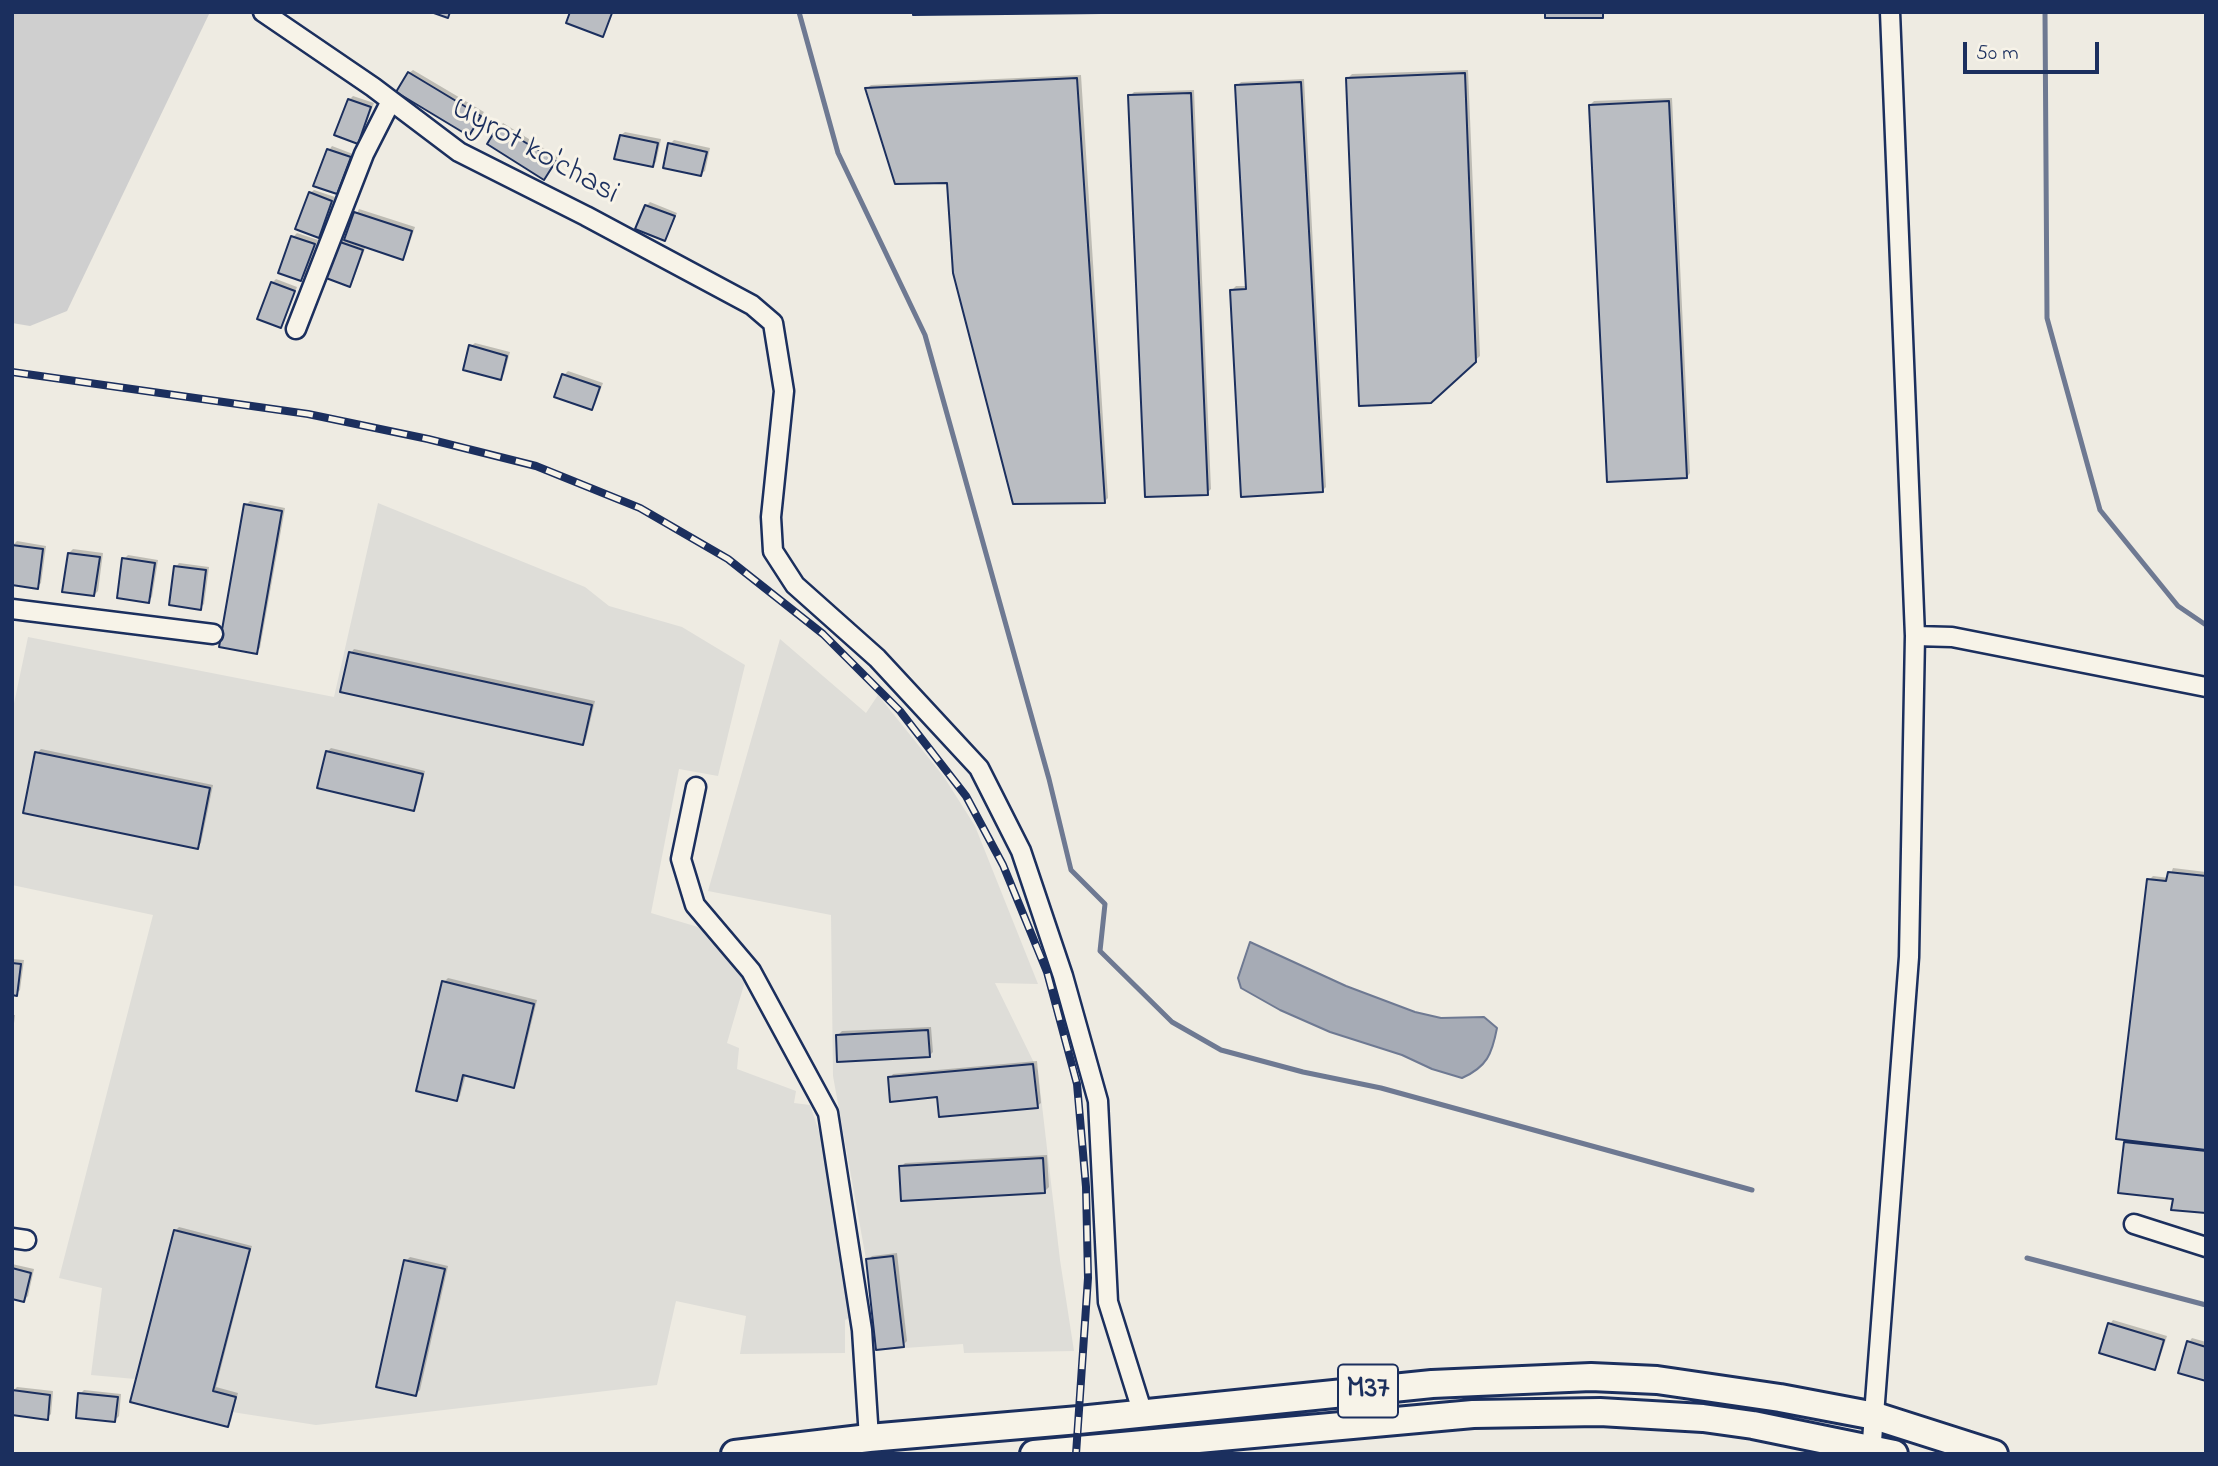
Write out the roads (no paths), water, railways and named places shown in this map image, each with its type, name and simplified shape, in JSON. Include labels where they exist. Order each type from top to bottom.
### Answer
[{"type":"highway","name":"M37","points":[[735,1454],[869,1437],[1432,1384],[1591,1377],[1657,1380],[1780,1398],[1875,1416],[1994,1454]]},
{"type":"highway","name":"M37","points":[[1034,1454],[1474,1414],[1600,1412],[1703,1418],[1778,1429],[1879,1452]]},
{"type":"street","name":"Uyrot ko'chasi","points":[[263,12],[459,152],[752,305],[773,323],[784,391],[771,517],[774,551],[795,585],[877,658],[979,768],[1021,850],[1063,976],[1098,1101],[1108,1302],[1143,1413]]},
{"type":"street","points":[[1879,1452],[1875,1416],[1909,957],[1915,636],[1890,12]]},
{"type":"street","points":[[296,330],[364,154],[391,101]]},
{"type":"street","points":[[12,609],[213,634]]},
{"type":"street","points":[[1915,636],[1952,637],[2206,687]]},
{"type":"street","points":[[696,787],[681,859],[695,905],[751,971],[828,1113],[862,1330],[869,1437]]},
{"type":"street","points":[[2134,1224],[2206,1247]]},
{"type":"waterway","points":[[799,12],[838,153],[925,335],[1049,779],[1071,870],[1105,904],[1100,951],[1172,1022],[1221,1050],[1303,1072],[1381,1088],[1752,1190]]},
{"type":"waterway","points":[[2045,12],[2047,318],[2100,510],[2178,606],[2206,625]]},
{"type":"waterway","points":[[2027,1258],[2206,1305]]},
{"type":"railway","points":[[12,372],[308,414],[428,439],[536,466],[640,508],[728,559],[823,634],[900,711],[966,796],[1003,865],[1047,972],[1077,1084],[1086,1187],[1088,1278],[1076,1454]]}]
